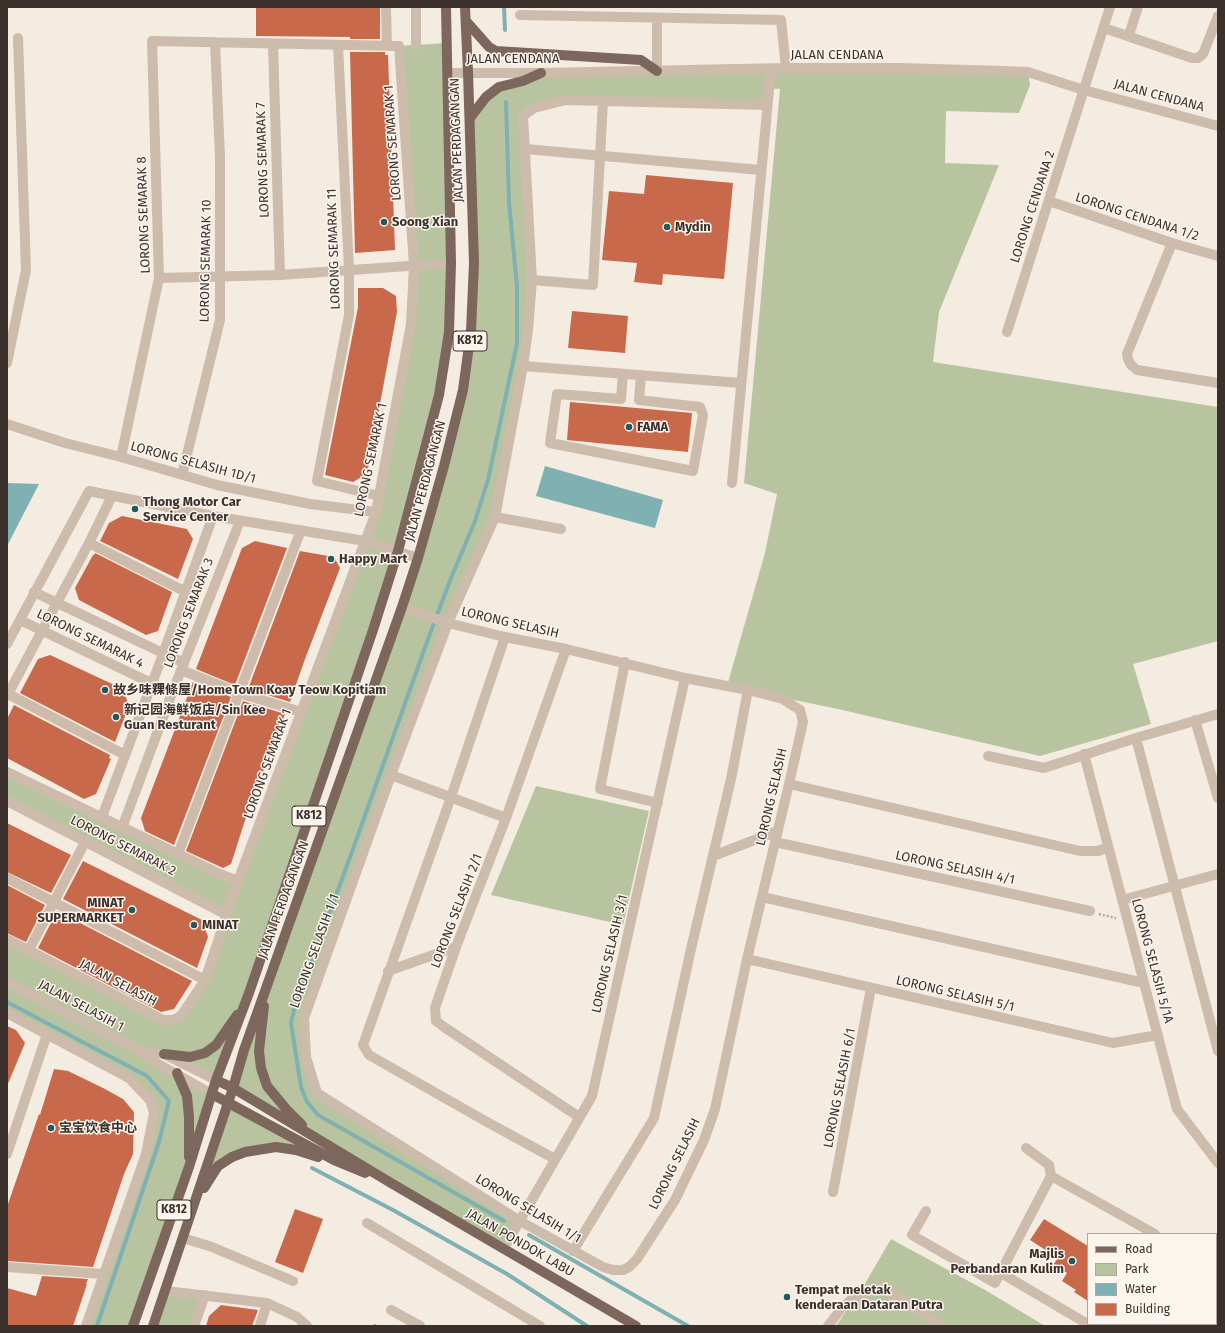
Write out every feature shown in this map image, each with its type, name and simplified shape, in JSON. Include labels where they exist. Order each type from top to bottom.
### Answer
[{"type":"main road","name":"JALAN PERDAGANGAN","points":[[133,1326],[189,1167],[216,1080],[247,1000],[373,630],[398,551],[439,395],[449,332],[451,263],[446,7]]},
{"type":"main road","name":"JALAN PERDAGANGAN","points":[[154,1326],[233,1088],[244,1050],[402,608],[444,466],[463,390],[471,331],[474,263],[465,7]]},
{"type":"main road","points":[[466,21],[489,47],[496,51],[641,60],[657,71]]},
{"type":"main road","points":[[470,118],[486,97],[499,87],[523,81],[541,73]]},
{"type":"main road","points":[[266,988],[259,1052],[261,1068],[267,1086],[287,1110],[337,1156]]},
{"type":"main road","points":[[164,1054],[190,1057],[205,1053],[216,1046],[247,1000]]},
{"type":"main road","points":[[177,1073],[187,1096],[189,1117],[189,1167]]},
{"type":"main road","name":"JALAN PONDOK LABU","points":[[216,1080],[233,1088],[337,1156]]},
{"type":"main road","name":"JALAN PONDOK LABU","points":[[212,1094],[391,1183],[636,1326]]},
{"type":"main road","points":[[191,1211],[206,1182],[218,1166],[232,1157],[245,1152],[276,1147],[337,1156]]},
{"type":"street","points":[[215,42],[388,46],[386,7]]},
{"type":"street","points":[[416,7],[416,46]]},
{"type":"street","name":"LORONG CENDANA 2","points":[[1007,332],[1110,7]]},
{"type":"street","points":[[1129,35],[1138,7]]},
{"type":"street","points":[[520,15],[569,11],[657,18],[781,20],[786,68]]},
{"type":"street","points":[[1104,28],[1129,35],[1192,58],[1198,58],[1203,54],[1218,16]]},
{"type":"street","points":[[657,18],[657,71]]},
{"type":"street","points":[[7,363],[26,270],[18,38]]},
{"type":"street","name":"LORONG SEMARAK 8","points":[[121,457],[159,278],[152,41],[215,42]]},
{"type":"street","name":"LORONG SEMARAK 10","points":[[182,475],[220,320],[220,157],[215,42]]},
{"type":"street","name":"LORONG SEMARAK 7","points":[[273,44],[280,275]]},
{"type":"street","name":"LORONG SEMARAK 11","points":[[338,45],[349,270],[349,315],[316,481],[379,496]]},
{"type":"street","name":"LORONG SEMARAK 1","points":[[206,980],[238,881],[376,512],[411,324],[414,266],[399,46],[388,46]]},
{"type":"street","name":"JALAN CENDANA","points":[[448,73],[541,73],[786,68],[1004,70],[1028,72],[1084,90],[1218,126]]},
{"type":"street","points":[[732,483],[771,69]]},
{"type":"street","name":"LORONG SELASIH 1/1","points":[[603,101],[566,100],[534,108],[523,116],[532,280],[528,330],[523,366],[496,517],[448,623],[391,775],[304,1018],[306,1057],[317,1093],[520,1221],[573,1252],[613,1270],[623,1270]]},
{"type":"street","points":[[532,280],[593,285],[603,101],[767,105]]},
{"type":"street","points":[[525,149],[761,170]]},
{"type":"street","name":"LORONG CENDANA 1/2","points":[[1049,201],[1172,243],[1218,256]]},
{"type":"street","points":[[1172,243],[1128,354],[1128,359],[1131,365],[1137,370],[1218,383]]},
{"type":"street","points":[[159,278],[280,275],[451,263]]},
{"type":"street","points":[[523,366],[741,383]]},
{"type":"street","points":[[621,399],[624,374]]},
{"type":"street","points":[[639,400],[641,375]]},
{"type":"street","points":[[557,394],[639,400],[700,407],[703,414],[693,471],[550,443],[557,394]]},
{"type":"street","name":"LORONG SELASIH 1D/1","points":[[7,424],[65,443],[121,457],[217,485],[310,504],[376,512]]},
{"type":"street","points":[[7,644],[89,491],[240,521],[365,541],[418,558]]},
{"type":"street","points":[[112,496],[89,543],[8,695],[125,755]]},
{"type":"street","points":[[102,818],[213,516]]},
{"type":"street","points":[[496,517],[561,529]]},
{"type":"street","name":"LORONG SEMARAK 3","points":[[122,828],[172,693],[240,521]]},
{"type":"street","points":[[178,854],[301,530]]},
{"type":"street","points":[[89,543],[186,592]]},
{"type":"street","points":[[34,592],[163,654],[182,667],[240,693],[301,712]]},
{"type":"street","name":"LORONG SELASIH","points":[[402,608],[448,623],[506,637],[625,662],[685,678],[748,690],[783,699],[800,710],[803,722],[747,958],[715,1109],[704,1140],[674,1200],[637,1259],[629,1267],[623,1270]]},
{"type":"street","name":"LORONG SEMARAK 4","points":[[20,620],[172,693]]},
{"type":"street","points":[[506,637],[363,1045],[369,1055],[487,1122],[556,1159]]},
{"type":"street","name":"LORONG SELASIH 2/1","points":[[566,649],[506,818],[456,947],[435,1008],[436,1021],[579,1117]]},
{"type":"street","points":[[625,662],[600,789],[658,803]]},
{"type":"street","name":"LORONG SELASIH 3/1","points":[[504,1248],[592,1096],[685,678]]},
{"type":"street","points":[[573,1252],[654,1118],[691,949],[731,779],[748,690]]},
{"type":"street","points":[[988,756],[1044,768],[1084,754],[1218,714]]},
{"type":"street","points":[[1195,720],[1216,780],[1218,798]]},
{"type":"street","points":[[1136,738],[1218,1051]]},
{"type":"street","name":"LORONG SELASIH 5/1A","points":[[1084,754],[1177,1109],[1218,1163]]},
{"type":"street","points":[[7,772],[122,828],[238,881]]},
{"type":"street","points":[[391,775],[506,818]]},
{"type":"street","points":[[789,784],[1080,851],[1098,851],[1108,847]]},
{"type":"street","name":"LORONG SEMARAK 2","points":[[7,801],[227,915]]},
{"type":"street","points":[[713,856],[778,831]]},
{"type":"street","points":[[29,950],[85,842]]},
{"type":"street","name":"LORONG SELASIH 4/1","points":[[775,842],[1090,911]]},
{"type":"street","points":[[1122,900],[1218,874]]},
{"type":"street","points":[[7,878],[206,980]]},
{"type":"street","points":[[762,897],[1144,983]]},
{"type":"street","name":"JALAN SELASIH","points":[[7,939],[163,1020],[173,1020],[179,1017],[206,980]]},
{"type":"street","points":[[388,971],[456,947]]},
{"type":"street","name":"LORONG SELASIH 5/1","points":[[747,958],[1113,1043],[1158,1035]]},
{"type":"street","name":"JALAN SELASIH 1","points":[[7,982],[144,1054],[212,1094]]},
{"type":"street","name":"LORONG SELASIH 6/1","points":[[833,1192],[871,988]]},
{"type":"street","points":[[7,1013],[129,1078],[150,1100],[154,1113],[146,1154],[86,1326]]},
{"type":"street","points":[[7,1154],[47,1034]]},
{"type":"street","name":"JALAN SELASIH 1","points":[[144,1054],[164,1054],[216,1080]]},
{"type":"street","points":[[926,1211],[912,1235],[995,1283],[1050,1176],[1049,1165],[1026,1148]]},
{"type":"street","points":[[1050,1176],[1152,1233]]},
{"type":"street","points":[[367,1224],[540,1326]]},
{"type":"street","points":[[183,1238],[212,1246],[293,1281]]},
{"type":"street","points":[[7,1267],[103,1274]]},
{"type":"street","points":[[1001,1273],[1087,1324]]},
{"type":"street","points":[[828,1326],[841,1309],[853,1298],[882,1287],[942,1326]]},
{"type":"street","points":[[166,1291],[267,1303],[297,1317],[307,1326]]},
{"type":"street","points":[[194,1326],[205,1295]]},
{"type":"street","points":[[260,1326],[267,1303]]},
{"type":"street","points":[[391,1310],[420,1326]]},
{"type":"path","points":[[1090,911],[1128,921]]},
{"type":"green space","points":[[448,43],[449,332],[398,551],[216,1080],[164,1054],[144,1053],[7,982],[7,939],[173,1020],[205,980],[227,915],[7,801],[7,772],[238,881],[365,541],[411,324],[414,266],[399,46]]},
{"type":"green space","points":[[1028,72],[1030,85],[1019,113],[946,111],[945,163],[999,165],[939,312],[933,362],[1218,407],[1218,641],[1133,664],[1151,724],[1040,756],[838,709],[727,686],[765,553],[777,494],[744,483],[780,89],[769,88],[767,105],[566,100],[523,116],[532,280],[495,517],[445,622],[304,1018],[317,1093],[520,1221],[504,1248],[233,1088],[402,607],[463,391],[471,331],[470,118],[486,97],[541,73]]},
{"type":"green space","points":[[536,786],[649,811],[623,925],[491,895]]},
{"type":"green space","points":[[7,984],[212,1094],[133,1326],[85,1326],[154,1113],[138,1086],[7,1013]]},
{"type":"green space","points":[[228,1102],[336,1161],[276,1147],[232,1157],[206,1182]]},
{"type":"green space","points":[[891,1239],[985,1290],[1045,1326],[836,1326],[863,1287]]},
{"type":"green space","points":[[166,1291],[205,1295],[194,1326],[153,1326]]},
{"type":"water","points":[[545,466],[663,500],[655,528],[536,496]]},
{"type":"water","points":[[7,483],[39,484],[7,546]]},
{"type":"building","points":[[256,7],[380,7],[380,39],[350,39],[350,37],[256,36]]},
{"type":"building","points":[[350,52],[385,52],[385,55],[388,55],[395,250],[355,253]]},
{"type":"building","name":"Mydin","points":[[646,175],[733,183],[724,279],[663,274],[662,285],[634,282],[637,263],[602,260],[609,191],[644,194]]},
{"type":"building","points":[[358,288],[383,288],[396,296],[397,312],[367,474],[353,482],[325,475],[358,307]]},
{"type":"building","points":[[572,311],[628,316],[625,353],[568,348]]},
{"type":"building","name":"FAMA","points":[[570,402],[692,413],[688,452],[567,440]]},
{"type":"building","points":[[122,516],[187,529],[193,539],[178,579],[100,541],[109,523]]},
{"type":"building","points":[[255,541],[287,548],[235,685],[196,669],[242,548]]},
{"type":"building","points":[[300,551],[334,557],[340,568],[290,702],[248,689]]},
{"type":"building","points":[[95,553],[172,592],[158,631],[146,635],[79,600],[75,588]]},
{"type":"building","points":[[50,655],[123,689],[129,706],[115,742],[20,693],[38,659]]},
{"type":"building","points":[[193,682],[231,697],[174,845],[145,831],[141,818]]},
{"type":"building","points":[[243,701],[285,714],[248,811],[231,864],[223,868],[186,851]]},
{"type":"building","points":[[14,705],[110,755],[109,758],[111,759],[96,794],[84,799],[7,758],[7,719]]},
{"type":"building","points":[[7,823],[71,855],[51,893],[7,872]]},
{"type":"building","name":"MINAT SUPERMARKET","points":[[83,861],[202,920],[208,937],[197,968],[63,899]]},
{"type":"building","points":[[7,885],[45,905],[26,942],[7,933]]},
{"type":"building","points":[[57,911],[192,981],[174,1009],[161,1012],[38,948]]},
{"type":"building","points":[[7,1026],[16,1030],[25,1043],[7,1086]]},
{"type":"building","points":[[54,1069],[68,1071],[103,1088],[123,1099],[134,1112],[133,1154],[124,1174],[93,1267],[7,1261],[7,1207],[39,1114],[40,1115]]},
{"type":"building","points":[[295,1209],[323,1219],[303,1273],[275,1262]]},
{"type":"building","name":"Majlis Perbandaran Kulim","points":[[1044,1219],[1087,1245],[1087,1300],[1074,1292],[1076,1290],[1062,1281],[1067,1273],[1053,1265],[1058,1258],[1030,1240]]},
{"type":"building","points":[[42,1276],[88,1279],[73,1326],[7,1326],[7,1288],[36,1296]]},
{"type":"building","points":[[221,1305],[258,1310],[252,1326],[206,1326],[209,1316]]},
{"type":"waterway","points":[[504,7],[505,30]]},
{"type":"waterway","points":[[504,1221],[318,1115],[307,1102],[301,1087],[291,1023],[294,1010],[428,639],[451,578],[475,521],[488,480],[517,343],[517,287],[509,202],[506,102]]},
{"type":"waterway","points":[[7,1002],[147,1076],[169,1101],[159,1142],[97,1326]]},
{"type":"waterway","points":[[312,1168],[393,1210],[507,1274],[587,1326]]},
{"type":"waterway","points":[[529,1235],[688,1326]]},
{"type":"place","name":"Soong Xian","points":[[384,222]]},
{"type":"place","name":"Mydin","points":[[667,227]]},
{"type":"place","name":"FAMA","points":[[629,427]]},
{"type":"place","name":"Thong Motor Car Service Center","points":[[135,509]]},
{"type":"place","name":"Happy Mart","points":[[331,559]]},
{"type":"place","name":"故乡味粿條屋/HomeTown Koay Teow Kopitiam","points":[[105,690]]},
{"type":"place","name":"新记园海鲜饭店/Sin Kee Guan Resturant","points":[[116,717]]},
{"type":"place","name":"MINAT SUPERMARKET","points":[[132,910]]},
{"type":"place","name":"MINAT","points":[[194,925]]},
{"type":"place","name":"宝宝饮食中心","points":[[51,1128]]},
{"type":"place","name":"Majlis Perbandaran Kulim","points":[[1072,1261]]},
{"type":"place","name":"Tempat meletak kenderaan Dataran Putra","points":[[787,1297]]}]
